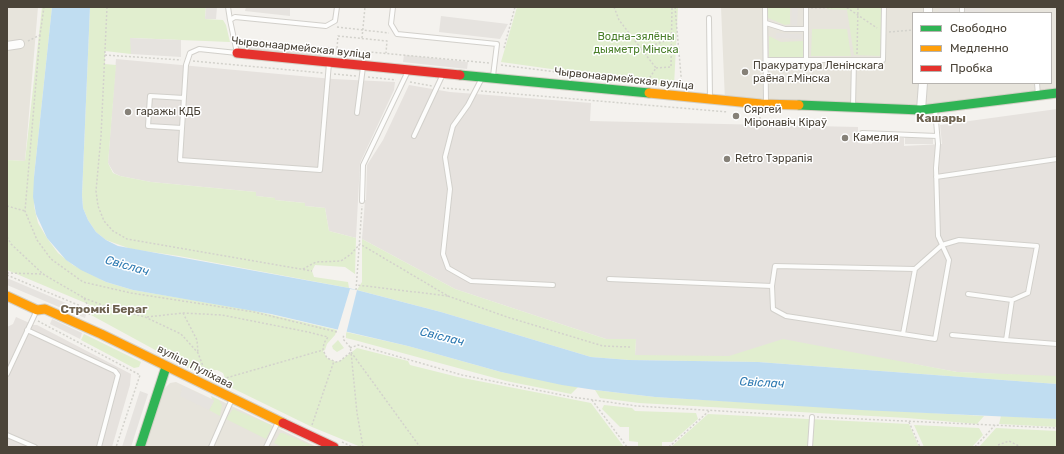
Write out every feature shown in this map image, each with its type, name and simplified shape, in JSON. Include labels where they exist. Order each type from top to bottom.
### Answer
[{"type":"street","points":[[7,46],[20,44]]},
{"type":"street","name":"Чырвонаармейская вуліца","points":[[237,53],[685,98],[766,104],[922,110],[1057,93]]},
{"type":"street","points":[[922,110],[923,84]]},
{"type":"street","name":"вуліца Пуліхава","points":[[7,289],[40,302],[38,312]]},
{"type":"street","name":"вуліца Пуліхава","points":[[7,296],[38,312],[101,334],[166,367],[334,447]]},
{"type":"street","points":[[140,447],[166,367]]},
{"type":"lane","points":[[228,7],[237,53]]},
{"type":"lane","points":[[230,20],[240,17],[326,26],[335,20],[337,7]]},
{"type":"lane","points":[[393,7],[391,24],[397,34],[497,44],[492,79]]},
{"type":"lane","points":[[765,7],[766,104]]},
{"type":"lane","points":[[806,7],[806,60]]},
{"type":"lane","points":[[766,60],[883,60],[884,7]]},
{"type":"lane","points":[[708,18],[710,100]]},
{"type":"lane","points":[[766,23],[785,29],[806,29]]},
{"type":"lane","name":"Чырвонаармейская вуліца","points":[[187,61],[190,53],[199,49],[237,53]]},
{"type":"lane","points":[[853,107],[856,60]]},
{"type":"lane","points":[[187,61],[180,160],[320,170],[329,63]]},
{"type":"lane","points":[[357,113],[363,76],[363,66]]},
{"type":"lane","points":[[362,201],[363,165],[408,71]]},
{"type":"lane","points":[[414,136],[443,74]]},
{"type":"lane","points":[[482,78],[468,105],[453,126],[445,157],[450,189],[443,254],[448,268],[471,282],[553,285]]},
{"type":"lane","points":[[1037,84],[1039,96]]},
{"type":"lane","points":[[182,128],[148,126],[150,96],[184,98]]},
{"type":"lane","points":[[915,269],[775,266],[772,286],[773,310],[786,316],[935,339],[949,260],[938,236],[936,177],[937,136],[934,109]]},
{"type":"lane","points":[[862,133],[937,136]]},
{"type":"lane","points":[[936,177],[1057,159]]},
{"type":"lane","points":[[903,334],[915,269],[942,245],[958,240],[1037,246],[1028,293],[1012,300],[968,294]]},
{"type":"lane","points":[[609,279],[772,286]]},
{"type":"lane","points":[[1006,340],[1012,300]]},
{"type":"lane","points":[[7,374],[27,330],[38,312]]},
{"type":"lane","points":[[27,330],[115,372],[118,375],[99,447]]},
{"type":"lane","points":[[952,335],[1057,344]]},
{"type":"lane","points":[[211,447],[232,399]]},
{"type":"lane","points":[[810,447],[812,417]]},
{"type":"lane","points":[[266,447],[278,421]]},
{"type":"lane","points":[[7,435],[35,447]]},
{"type":"path","points":[[44,7],[40,35],[25,211],[37,240],[51,259],[83,282],[131,293],[254,312],[337,332]]},
{"type":"path","points":[[107,7],[96,191],[100,214],[108,226],[119,235],[137,241],[312,271]]},
{"type":"path","points":[[362,38],[365,7]]},
{"type":"path","points":[[503,50],[515,7]]},
{"type":"path","points":[[614,7],[620,20],[640,50],[656,68]]},
{"type":"path","points":[[656,68],[670,67],[672,7]]},
{"type":"path","points":[[675,7],[682,88],[685,98]]},
{"type":"path","points":[[806,7],[846,7],[884,33],[912,30]]},
{"type":"path","points":[[856,60],[858,7]]},
{"type":"path","points":[[326,26],[397,34]]},
{"type":"path","points":[[20,44],[40,35]]},
{"type":"path","points":[[337,48],[338,36],[362,38],[387,41],[386,53]]},
{"type":"path","points":[[640,50],[671,38]]},
{"type":"path","points":[[234,39],[495,63],[616,79]]},
{"type":"path","points":[[105,55],[363,76],[436,87]]},
{"type":"path","points":[[647,84],[656,68]]},
{"type":"path","points":[[675,87],[682,88]]},
{"type":"path","points":[[356,290],[362,201]]},
{"type":"path","points":[[7,206],[25,211]]},
{"type":"path","points":[[7,237],[11,244],[44,274],[84,298],[113,309],[145,317],[180,334],[198,353]]},
{"type":"path","points":[[303,269],[316,262],[341,262],[360,244]]},
{"type":"path","points":[[360,244],[448,296],[507,317],[603,346],[630,346]]},
{"type":"path","points":[[7,274],[44,274]]},
{"type":"path","points":[[7,274],[90,310],[84,298]]},
{"type":"path","points":[[357,285],[448,296]]},
{"type":"path","points":[[38,312],[140,374],[116,447]]},
{"type":"path","points":[[145,317],[183,313],[222,315],[328,337],[324,344],[323,350],[327,358],[334,361],[340,361],[351,352]]},
{"type":"path","points":[[183,313],[197,340],[198,353],[205,373],[209,377]]},
{"type":"path","points":[[344,334],[343,339],[350,348],[351,352],[357,413],[363,447]]},
{"type":"path","points":[[350,348],[358,345],[462,375],[592,400],[637,406],[812,417],[1057,428]]},
{"type":"path","points":[[214,382],[323,350]]},
{"type":"path","points":[[351,352],[420,447]]},
{"type":"path","points":[[310,429],[334,361]]},
{"type":"path","points":[[592,400],[626,447]]},
{"type":"path","points":[[669,447],[709,411]]},
{"type":"path","points":[[909,422],[920,447]]},
{"type":"path","points":[[975,447],[995,425]]},
{"type":"path","points":[[998,445],[1009,441],[1021,447]]},
{"type":"shaded area","points":[[7,7],[38,7],[25,161],[7,160]]},
{"type":"shaded area","points":[[206,7],[217,7],[216,19],[205,19]]},
{"type":"shaded area","points":[[246,7],[290,7],[290,16],[245,11]]},
{"type":"shaded area","points":[[721,7],[923,7],[923,12],[912,12],[912,84],[920,84],[919,106],[725,101]]},
{"type":"shaded area","points":[[792,7],[798,7],[797,26],[791,25]]},
{"type":"shaded area","points":[[932,7],[1057,7],[1057,89],[925,106],[926,84],[1052,84],[1052,12],[931,12]]},
{"type":"shaded area","points":[[939,7],[985,7],[985,12],[938,12]]},
{"type":"shaded area","points":[[441,16],[508,24],[500,39],[439,32]]},
{"type":"shaded area","points":[[776,33],[802,34],[802,39],[776,38]]},
{"type":"shaded area","points":[[130,38],[181,40],[181,57],[131,54]]},
{"type":"shaded area","points":[[242,41],[319,50],[323,60],[246,51]]},
{"type":"shaded area","points":[[404,55],[468,62],[467,69],[403,62]]},
{"type":"shaded area","points":[[116,59],[333,79],[395,82],[394,90],[360,163],[356,238],[329,231],[325,208],[305,206],[305,203],[255,196],[256,192],[151,182],[120,176],[114,173],[108,163]]},
{"type":"shaded area","points":[[409,85],[450,92],[591,103],[590,121],[858,127],[858,143],[872,144],[872,137],[904,138],[904,146],[942,144],[940,125],[1057,109],[1057,377],[957,372],[908,363],[731,356],[637,356],[635,355],[636,339],[606,339],[455,289],[362,239],[366,200],[367,165],[383,140]]},
{"type":"shaded area","points":[[905,134],[933,134],[933,144],[905,144]]},
{"type":"shaded area","points":[[7,278],[87,312],[85,318],[7,285]]},
{"type":"shaded area","points":[[16,317],[37,325],[131,374],[130,385],[112,447],[7,447],[7,327],[13,324]]},
{"type":"shaded area","points":[[52,319],[82,333],[80,339],[50,324]]},
{"type":"shaded area","points":[[176,382],[212,399],[211,396],[317,447],[145,447],[162,391],[170,383]]},
{"type":"shaded area","points":[[183,386],[214,401],[209,410],[180,396]]},
{"type":"shaded area","points":[[140,391],[148,394],[131,447],[122,447]]},
{"type":"green space","points":[[42,7],[52,7],[34,177],[34,206],[38,223],[47,238],[58,253],[73,265],[106,282],[133,290],[251,310],[337,330],[323,351],[327,358],[336,362],[340,361],[357,348],[408,361],[410,365],[458,377],[591,403],[624,447],[361,447],[312,427],[228,386],[223,373],[217,370],[204,371],[201,375],[91,315],[95,307],[7,270],[7,160],[25,161]]},
{"type":"green space","points":[[90,7],[206,7],[205,19],[223,20],[226,25],[230,42],[131,38],[131,54],[105,51],[105,64],[116,65],[108,163],[113,173],[120,176],[151,182],[256,192],[256,196],[275,198],[275,200],[305,203],[305,206],[325,208],[329,231],[356,238],[355,274],[345,267],[315,265],[312,271],[314,277],[348,282],[349,288],[179,256],[131,249],[106,240],[96,232],[88,220],[83,208],[82,195]]},
{"type":"green space","name":"Водна-зялёны дыяметр Мінска","points":[[517,7],[678,7],[674,86],[501,62]]},
{"type":"green space","points":[[768,7],[790,7],[790,24],[785,25],[768,18]]},
{"type":"green space","points":[[826,7],[881,7],[881,56],[854,55],[847,10],[827,9]]},
{"type":"green space","points":[[812,29],[847,29],[851,56],[811,56]]},
{"type":"green space","points":[[769,36],[781,42],[803,41],[803,57],[769,57]]},
{"type":"green space","points":[[362,239],[455,289],[606,339],[636,339],[635,355],[729,356],[783,339],[957,372],[1057,376],[1057,384],[758,362],[629,360],[591,357],[441,312],[357,290],[362,282]]},
{"type":"green space","points":[[346,332],[408,346],[501,372],[578,387],[571,394],[506,381],[346,338]]},
{"type":"green space","points":[[84,334],[141,362],[139,367],[134,368],[81,340]]},
{"type":"green space","points":[[338,340],[344,348],[337,352],[332,346]]},
{"type":"green space","points":[[595,390],[655,397],[984,416],[977,424],[907,418],[639,403],[600,398]]},
{"type":"green space","points":[[211,396],[219,400],[222,405],[220,416],[209,410],[214,401]]},
{"type":"green space","points":[[604,405],[632,408],[635,411],[696,413],[698,419],[672,442],[662,442],[662,447],[638,447],[638,442],[629,441],[629,427],[620,427],[602,409]]},
{"type":"green space","points":[[233,409],[271,425],[271,429],[266,439],[226,419]]},
{"type":"green space","points":[[708,414],[909,424],[919,447],[671,447]]},
{"type":"green space","points":[[1001,416],[1057,419],[1057,427],[999,424]]},
{"type":"green space","points":[[914,425],[979,428],[983,435],[972,447],[924,447]]},
{"type":"green space","points":[[996,428],[1057,431],[1057,447],[979,447]]},
{"type":"green space","points":[[280,433],[315,447],[282,447],[274,443]]},
{"type":"water","name":"Свіслач","points":[[52,7],[90,7],[82,195],[83,208],[88,220],[96,232],[106,240],[118,246],[349,288],[441,312],[591,357],[629,360],[758,362],[1057,384],[1057,419],[861,410],[655,397],[595,390],[562,385],[501,372],[408,346],[271,314],[133,290],[106,282],[81,270],[66,260],[47,238],[36,214],[33,197],[34,177]]},
{"type":"pier","points":[[350,289],[357,290],[346,334],[337,332]]},
{"type":"traffic: fast","points":[[460,75],[649,93]]},
{"type":"traffic: fast","points":[[799,105],[921,110],[1057,93]]},
{"type":"traffic: fast","points":[[140,447],[166,367]]},
{"type":"traffic: slow","points":[[649,93],[761,104],[799,105]]},
{"type":"traffic: slow","points":[[7,296],[37,310],[45,309],[101,334],[283,423]]},
{"type":"traffic: jam","points":[[237,53],[460,75]]},
{"type":"traffic: jam","points":[[283,423],[334,447]]},
{"type":"place","name":"Пракуратура Ленінскага раёна г.Мінска","points":[[745,72]]},
{"type":"place","name":"гаражы КДБ","points":[[128,112]]},
{"type":"place","name":"Сяргей Міронавіч Кіраў","points":[[736,116]]},
{"type":"place","name":"Камелия","points":[[845,138]]},
{"type":"place","name":"Retro Тэррапія","points":[[727,159]]},
{"type":"district","name":"Кашары","points":[[941,119]]},
{"type":"district","name":"Стромкі Бераг","points":[[104,310]]}]
